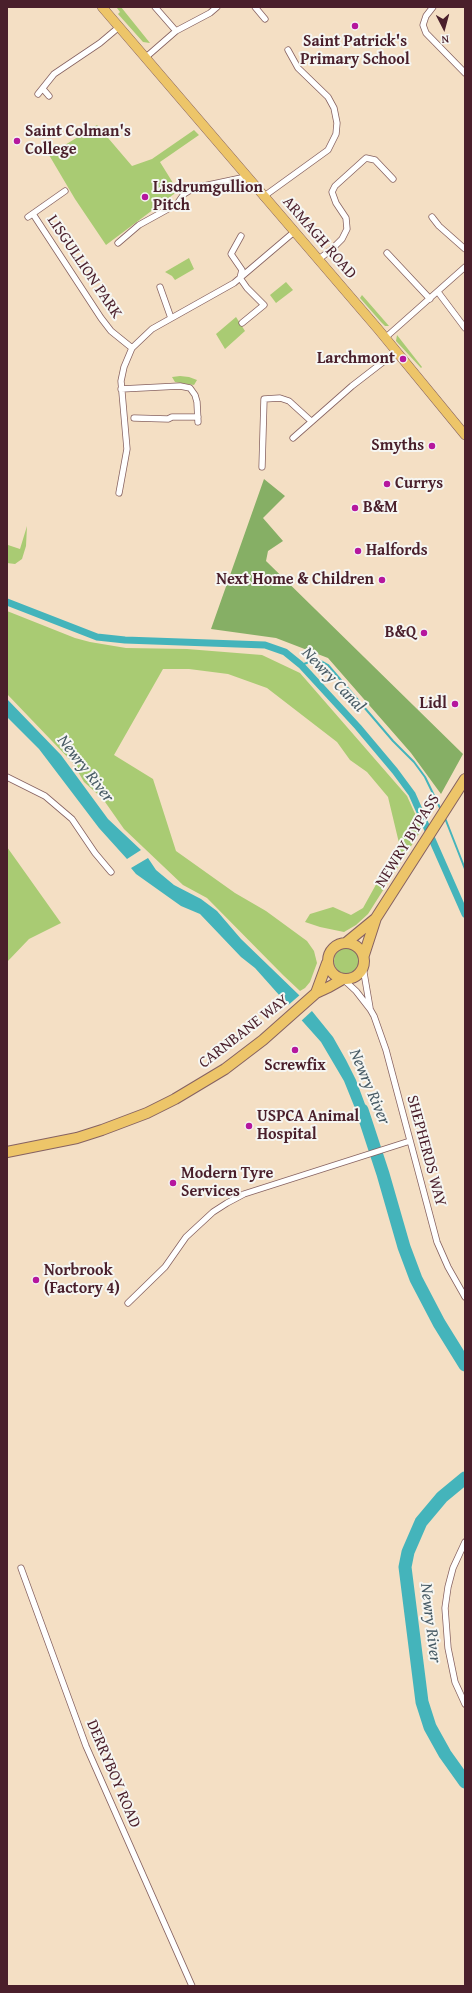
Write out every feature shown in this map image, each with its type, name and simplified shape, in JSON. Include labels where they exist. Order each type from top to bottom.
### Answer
[{"type":"highway","name":"NEWRY BYPASS","points":[[376,918],[465,779]]},
{"type":"highway","points":[[347,942],[376,918]]},
{"type":"highway","points":[[313,995],[329,988],[343,979],[353,978],[361,971],[376,918]]},
{"type":"highway","points":[[313,995],[332,948],[342,942],[347,942],[358,946],[364,956]]},
{"type":"highway","points":[[327,963],[333,974],[343,979]]},
{"type":"highway","name":"CARNBANE WAY","points":[[7,1152],[77,1138],[147,1113],[180,1096],[225,1069],[290,1017],[313,995]]},
{"type":"main road","name":"ARMAGH ROAD","points":[[102,7],[385,338],[465,435]]},
{"type":"street","points":[[155,7],[176,31]]},
{"type":"street","points":[[145,58],[176,31],[210,13],[217,7]]},
{"type":"street","points":[[255,7],[265,19]]},
{"type":"street","points":[[433,7],[426,16],[423,25],[426,33],[465,73]]},
{"type":"street","points":[[38,94],[54,74],[100,43],[119,27]]},
{"type":"street","points":[[264,196],[328,150],[336,134],[337,123],[334,108],[328,97],[298,68],[288,50]]},
{"type":"street","points":[[43,89],[49,96]]},
{"type":"street","points":[[318,260],[342,239],[347,229],[346,218],[336,203],[332,192],[335,186],[366,158],[375,160],[393,179]]},
{"type":"street","points":[[118,243],[139,225],[177,204],[184,194],[194,188],[246,176]]},
{"type":"street","name":"LISGULLION PARK","points":[[65,191],[31,215],[101,318],[111,331],[132,348]]},
{"type":"street","points":[[432,217],[438,226],[465,248]]},
{"type":"street","points":[[119,493],[127,449],[121,389],[124,367],[132,348],[152,329],[240,278],[294,232]]},
{"type":"street","points":[[241,236],[231,254],[242,270],[240,278],[247,288],[264,305],[242,323]]},
{"type":"street","points":[[387,254],[430,299]]},
{"type":"street","points":[[385,338],[465,267]]},
{"type":"street","points":[[160,287],[171,318]]},
{"type":"street","points":[[438,292],[465,328]]},
{"type":"street","points":[[293,438],[311,421],[396,352]]},
{"type":"street","points":[[121,389],[180,386],[190,388],[195,395],[198,419],[172,417],[168,419],[134,418]]},
{"type":"street","points":[[262,467],[264,399],[280,398],[289,401],[311,421]]},
{"type":"street","points":[[7,777],[45,796],[72,819],[110,872]]},
{"type":"street","name":"SHEPHERDS WAY","points":[[363,966],[370,1009],[386,1050],[437,1242],[448,1268],[465,1297]]},
{"type":"street","name":"SHEPHERDS WAY","points":[[343,979],[370,1009]]},
{"type":"street","points":[[128,1303],[165,1267],[186,1237],[213,1212],[227,1203],[244,1194],[410,1141]]},
{"type":"street","points":[[465,1542],[453,1568],[445,1608],[448,1648],[455,1682],[465,1704]]},
{"type":"street","name":"DERRYBOY ROAD","points":[[20,1568],[86,1746],[192,1986]]},
{"type":"green space","points":[[121,7],[150,43],[143,42],[118,14],[120,12],[117,8]]},
{"type":"green space","points":[[97,125],[132,166],[152,159],[194,130],[199,135],[160,162],[178,191],[106,245],[75,199],[49,155]]},
{"type":"green space","points":[[189,258],[194,269],[175,280],[172,276],[165,272]]},
{"type":"green space","points":[[286,282],[293,290],[276,303],[270,295]]},
{"type":"green space","points":[[362,295],[389,326],[385,326],[360,298]]},
{"type":"green space","points":[[236,317],[245,331],[225,349],[216,334]]},
{"type":"green space","points":[[397,335],[422,367],[421,368],[396,341]]},
{"type":"green space","points":[[180,376],[197,380],[194,385],[175,382],[172,377]]},
{"type":"green space","points":[[264,479],[285,496],[263,518],[283,541],[268,551],[266,561],[463,754],[441,794],[411,753],[328,658],[276,638],[211,629]]},
{"type":"green space","points":[[27,526],[26,546],[22,559],[15,564],[7,563],[8,545],[20,549]]},
{"type":"green space","points":[[7,611],[75,638],[90,642],[126,648],[187,649],[262,655],[300,673],[407,796],[422,829],[368,914],[356,925],[344,932],[305,922],[310,914],[333,907],[351,915],[363,908],[399,843],[388,797],[367,772],[350,760],[337,742],[267,688],[228,674],[189,669],[163,669],[114,755],[153,779],[176,851],[235,893],[266,911],[307,941],[314,951],[317,963],[310,982],[305,988],[300,991],[207,898],[183,885],[124,829],[103,799],[84,782],[73,763],[7,694]]},
{"type":"green space","points":[[7,847],[61,923],[29,939],[7,962]]},
{"type":"green space","points":[[347,948],[356,952],[360,961],[356,970],[347,974],[338,970],[334,961],[338,952]]},
{"type":"water","name":"Newry River","points":[[7,699],[61,755],[108,819],[141,850],[127,859],[99,828],[39,749],[7,717]]},
{"type":"water","points":[[148,858],[156,870],[174,885],[201,899],[217,911],[241,939],[299,995],[333,1037],[356,1080],[372,1123],[363,1128],[344,1081],[321,1042],[255,968],[241,957],[200,914],[181,906],[136,874],[131,868]]},
{"type":"pier","points":[[301,994],[313,1010],[300,1022],[286,1007]]},
{"type":"waterway","name":"Newry Canal","points":[[7,602],[97,637],[125,640],[265,645],[285,652],[301,665],[358,727],[412,794],[465,914]]},
{"type":"waterway","points":[[301,665],[315,660],[321,661],[328,665],[393,741],[414,762],[425,777],[441,810]]},
{"type":"waterway","points":[[445,818],[465,869]]},
{"type":"waterway","name":"Newry River","points":[[362,1110],[383,1174],[404,1247],[416,1279],[439,1323],[465,1365]]},
{"type":"waterway","name":"Newry River","points":[[465,1478],[442,1497],[421,1522],[408,1552],[405,1567],[422,1702],[430,1727],[445,1754],[465,1782]]},
{"type":"place","name":"Saint Patrick's Primary School","points":[[355,26]]},
{"type":"place","name":"Saint Colman's College","points":[[17,141]]},
{"type":"place","name":"Lisdrumgullion Pitch","points":[[145,197]]},
{"type":"place","name":"Larchmont","points":[[403,359]]},
{"type":"place","name":"Smyths","points":[[432,446]]},
{"type":"place","name":"Currys","points":[[387,484]]},
{"type":"place","name":"B&M","points":[[355,508]]},
{"type":"place","name":"Halfords","points":[[358,551]]},
{"type":"place","name":"Next Home & Children","points":[[382,580]]},
{"type":"place","name":"B&Q","points":[[424,633]]},
{"type":"place","name":"Lidl","points":[[455,704]]},
{"type":"place","name":"Screwfix","points":[[295,1050]]},
{"type":"place","name":"USPCA Animal Hospital","points":[[249,1126]]},
{"type":"place","name":"Modern Tyre Services","points":[[173,1183]]},
{"type":"place","name":"Norbrook (Factory 4)","points":[[36,1280]]}]
